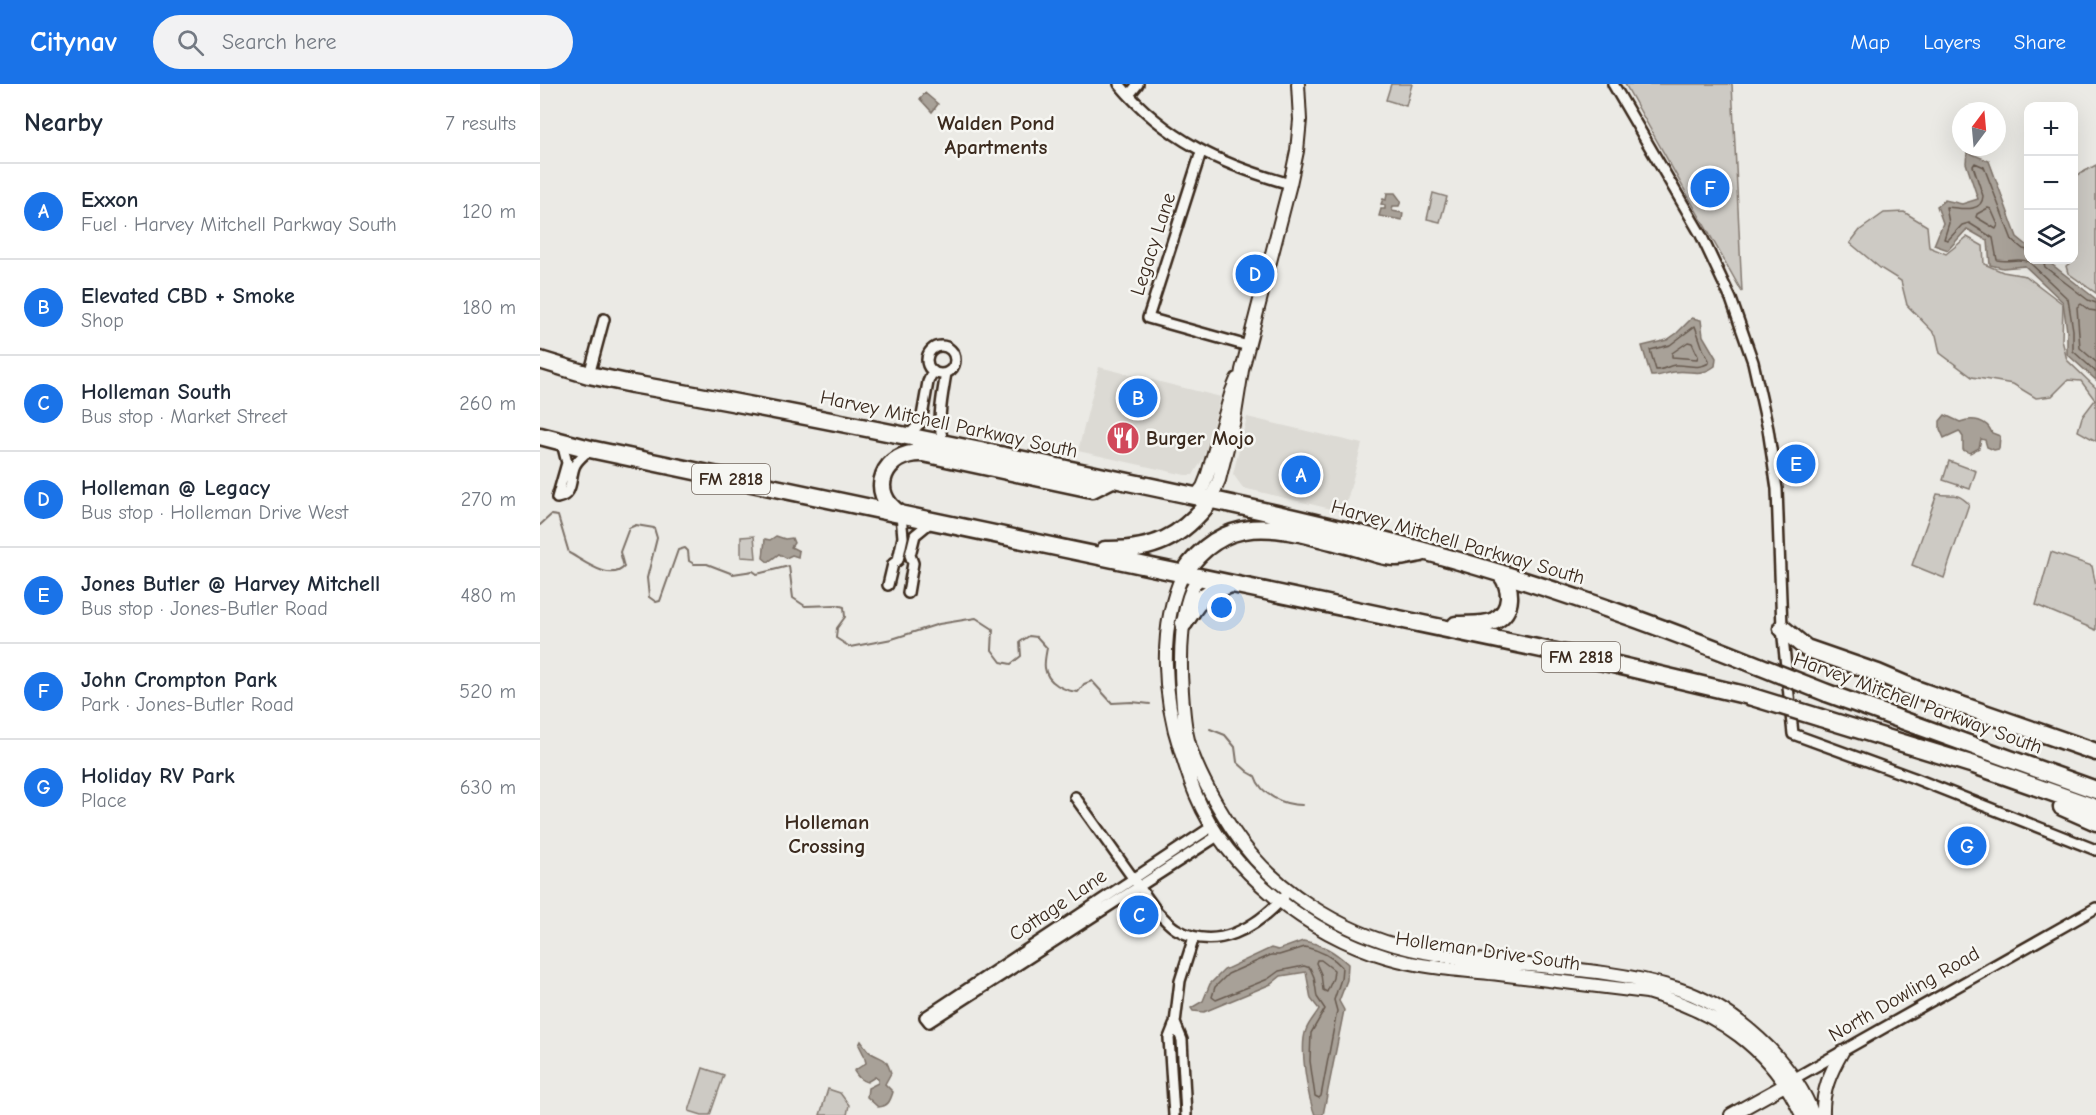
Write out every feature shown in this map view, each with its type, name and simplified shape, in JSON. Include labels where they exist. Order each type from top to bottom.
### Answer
[{"type":"highway","name":"Harvey Mitchell Parkway South","points":[[540,360],[589,375],[908,436],[1204,497],[1428,552],[1601,605],[1827,693],[2096,790]]},
{"type":"highway","name":"Harvey Mitchell Parkway South","points":[[540,436],[590,449],[1613,664],[1749,696],[1974,765],[2096,808]]},
{"type":"highway","points":[[901,515],[889,507],[882,484],[889,465],[899,457],[911,453],[923,453],[1092,489],[1112,479]]},
{"type":"highway","points":[[1066,550],[1119,551],[1146,548],[1180,532],[1196,518],[1204,497]]},
{"type":"highway","points":[[1183,574],[1196,557],[1222,536],[1262,527],[1394,557],[1428,552]]},
{"type":"highway","points":[[1432,626],[1484,624],[1493,622],[1501,616],[1510,599],[1510,589],[1500,573]]},
{"type":"highway","points":[[1184,623],[1200,598],[1206,593],[1231,584]]},
{"type":"highway","points":[[1782,628],[1806,648],[2096,752]]},
{"type":"highway","points":[[1974,765],[2096,822]]},
{"type":"street","points":[[1119,84],[1172,135],[1202,152],[1248,171],[1290,184]]},
{"type":"street","points":[[1129,95],[1138,84]]},
{"type":"street","points":[[1204,497],[1219,480],[1234,420],[1242,370],[1290,184],[1297,151],[1300,120],[1298,84]]},
{"type":"street","points":[[1613,84],[1701,235],[1731,299],[1753,362],[1768,429],[1777,489],[1782,628],[1793,734],[1904,774],[2096,850]]},
{"type":"street","name":"Legacy Lane","points":[[1202,152],[1148,318],[1248,346]]},
{"type":"street","points":[[589,375],[604,319]]},
{"type":"street","points":[[942,346],[949,349],[954,354],[955,362],[952,368],[946,373],[939,374],[933,371],[928,366],[927,358],[930,352],[935,347],[942,346]]},
{"type":"street","points":[[908,436],[921,422],[928,382],[933,371]]},
{"type":"street","points":[[943,444],[939,416],[946,373]]},
{"type":"street","points":[[562,443],[567,463],[557,498],[564,497],[568,492],[575,464],[590,449]]},
{"type":"street","points":[[888,585],[894,564],[898,560],[903,537],[901,515]]},
{"type":"street","points":[[908,593],[913,562],[910,555],[915,534],[932,521]]},
{"type":"street","name":"Holleman Drive South","points":[[1183,574],[1170,622],[1167,649],[1168,690],[1177,736],[1196,796],[1216,830],[1251,875],[1281,901],[1322,930],[1389,957],[1441,968],[1647,992],[1675,1000],[1714,1018],[1760,1053],[1790,1082],[1802,1115]]},
{"type":"street","name":"Holleman Drive South","points":[[1200,578],[1191,590],[1184,623],[1180,674],[1188,741],[1223,815],[1251,854],[1290,891],[1347,927],[1373,938],[1410,949],[1651,982],[1702,999],[1744,1025],[1768,1048],[1813,1115]]},
{"type":"street","points":[[1075,797],[1158,914],[1175,928],[1194,937],[1211,939],[1227,937],[1245,929],[1281,901],[1290,891]]},
{"type":"street","name":"Cottage Lane","points":[[927,1020],[1100,905],[1132,878],[1216,830]]},
{"type":"street","name":"Cottage Lane","points":[[1100,905],[1138,887],[1216,830]]},
{"type":"street","name":"North Dowling Road","points":[[1731,1115],[2096,908]]},
{"type":"street","points":[[1174,1115],[1169,1038],[1175,1023],[1180,981],[1194,937]]},
{"type":"street","points":[[1175,1023],[1182,1040],[1186,1115]]},
{"type":"street","points":[[1823,1115],[1825,1087],[1831,1070],[1842,1052]]},
{"type":"shaded area","points":[[1391,84],[1412,84],[1406,106],[1386,100]]},
{"type":"shaded area","points":[[1625,84],[1732,84],[1742,292]]},
{"type":"shaded area","points":[[2096,165],[2096,293],[2068,273],[2066,266],[2078,264],[2078,175]]},
{"type":"shaded area","points":[[1433,193],[1447,197],[1440,222],[1427,219]]},
{"type":"shaded area","points":[[1904,212],[1927,226],[1929,247],[1946,254],[1967,237],[1983,246],[1984,264],[2003,272],[2026,276],[2063,304],[2062,340],[2067,360],[2096,388],[2096,441],[2078,431],[2082,417],[2095,400],[2081,381],[2068,380],[2052,396],[2036,398],[2013,384],[1972,377],[1940,353],[1936,335],[1907,305],[1901,281],[1880,268],[1850,243],[1860,230],[1884,213]]},
{"type":"shaded area","points":[[1099,367],[1221,397],[1203,459],[1193,475],[1078,451]]},
{"type":"shaded area","points":[[1247,417],[1362,444],[1344,512],[1243,488],[1233,474]]},
{"type":"shaded area","points":[[1949,461],[1976,471],[1970,489],[1943,480]]},
{"type":"shaded area","points":[[1937,494],[1957,496],[1969,504],[1944,578],[1912,565]]},
{"type":"shaded area","points":[[754,536],[756,558],[741,557],[741,537]]},
{"type":"shaded area","points":[[2051,552],[2092,566],[2096,586],[2096,630],[2036,605]]},
{"type":"shaded area","points":[[703,1068],[724,1075],[710,1115],[689,1111]]},
{"type":"shaded area","points":[[828,1089],[840,1093],[849,1105],[847,1115],[820,1115]]},
{"type":"water","points":[[925,93],[938,104],[932,112],[920,99]]},
{"type":"water","points":[[1967,156],[1977,156],[1989,161],[2017,237],[2024,243],[2024,264],[2051,264],[2096,299],[2096,380],[2067,354],[2063,302],[2025,266],[2003,268],[1990,265],[1988,241],[1967,229],[1948,250],[1934,245],[1943,223],[1937,206],[1945,200],[1962,204],[1978,199],[1966,163]]},
{"type":"water","points":[[1387,193],[1395,193],[1401,201],[1399,206],[1393,206],[1392,211],[1403,213],[1402,220],[1379,216],[1381,209],[1385,209],[1385,205],[1381,204],[1383,199],[1386,200]]},
{"type":"water","points":[[1692,318],[1701,320],[1703,336],[1716,358],[1715,366],[1704,372],[1680,371],[1651,376],[1642,346],[1667,340]]},
{"type":"water","points":[[1945,415],[1960,422],[1975,420],[1983,422],[1992,433],[2000,436],[1999,449],[1994,450],[1987,447],[1985,440],[1981,439],[1979,448],[1970,453],[1963,450],[1963,437],[1959,431],[1944,438],[1940,429],[1940,421]]},
{"type":"water","points":[[776,536],[785,539],[792,538],[794,543],[791,547],[799,551],[798,557],[792,555],[786,558],[779,554],[768,562],[763,558],[765,539],[770,540]]},
{"type":"water","points":[[1303,941],[1327,949],[1348,964],[1347,980],[1339,1001],[1344,1010],[1323,1115],[1315,1115],[1305,1073],[1304,1038],[1307,1027],[1319,1009],[1311,999],[1306,972],[1281,976],[1271,984],[1204,1012],[1193,1011],[1191,1008],[1203,1001],[1210,984],[1224,970],[1271,948],[1278,950]]},
{"type":"water","points":[[861,1041],[870,1052],[884,1059],[889,1067],[891,1073],[885,1084],[893,1092],[890,1101],[884,1106],[878,1107],[867,1097],[868,1088],[878,1083],[878,1079],[875,1077],[867,1082],[859,1078],[854,1071],[866,1063],[859,1045]]},
{"type":"waterway","points":[[540,525],[551,515],[558,516],[569,553],[597,569],[612,572],[624,567],[620,552],[629,528],[636,525],[654,528],[657,538],[647,578],[649,597],[656,602],[660,601],[678,550],[685,548],[688,551],[689,561],[694,564],[707,564],[733,574],[753,571],[757,574],[789,566],[793,598],[805,606],[837,605],[844,607],[845,617],[837,628],[836,638],[850,647],[892,639],[939,624],[976,618],[993,629],[992,650],[1001,662],[1011,664],[1021,656],[1020,642],[1029,636],[1037,637],[1047,648],[1046,673],[1057,685],[1078,692],[1084,684],[1092,681],[1112,703],[1150,704]]},
{"type":"waterway","points":[[1210,729],[1225,735],[1235,747],[1237,762],[1255,776],[1267,794],[1280,801],[1302,805]]},
{"type":"place","name":"John Crompton Park","points":[[1710,188]]},
{"type":"place","name":"Holleman @ Legacy","points":[[1255,274]]},
{"type":"place","name":"Elevated CBD + Smoke","points":[[1138,398]]},
{"type":"place","name":"Burger Mojo","points":[[1123,438]]},
{"type":"place","name":"Jones Butler @ Harvey Mitchell","points":[[1796,464]]},
{"type":"place","name":"Exxon","points":[[1301,475]]},
{"type":"place","name":"Holiday RV Park","points":[[1967,846]]},
{"type":"place","name":"Holleman South","points":[[1139,915]]},
{"type":"district","name":"Walden Pond Apartments","points":[[996,135]]},
{"type":"district","name":"Holleman Crossing","points":[[827,834]]}]
